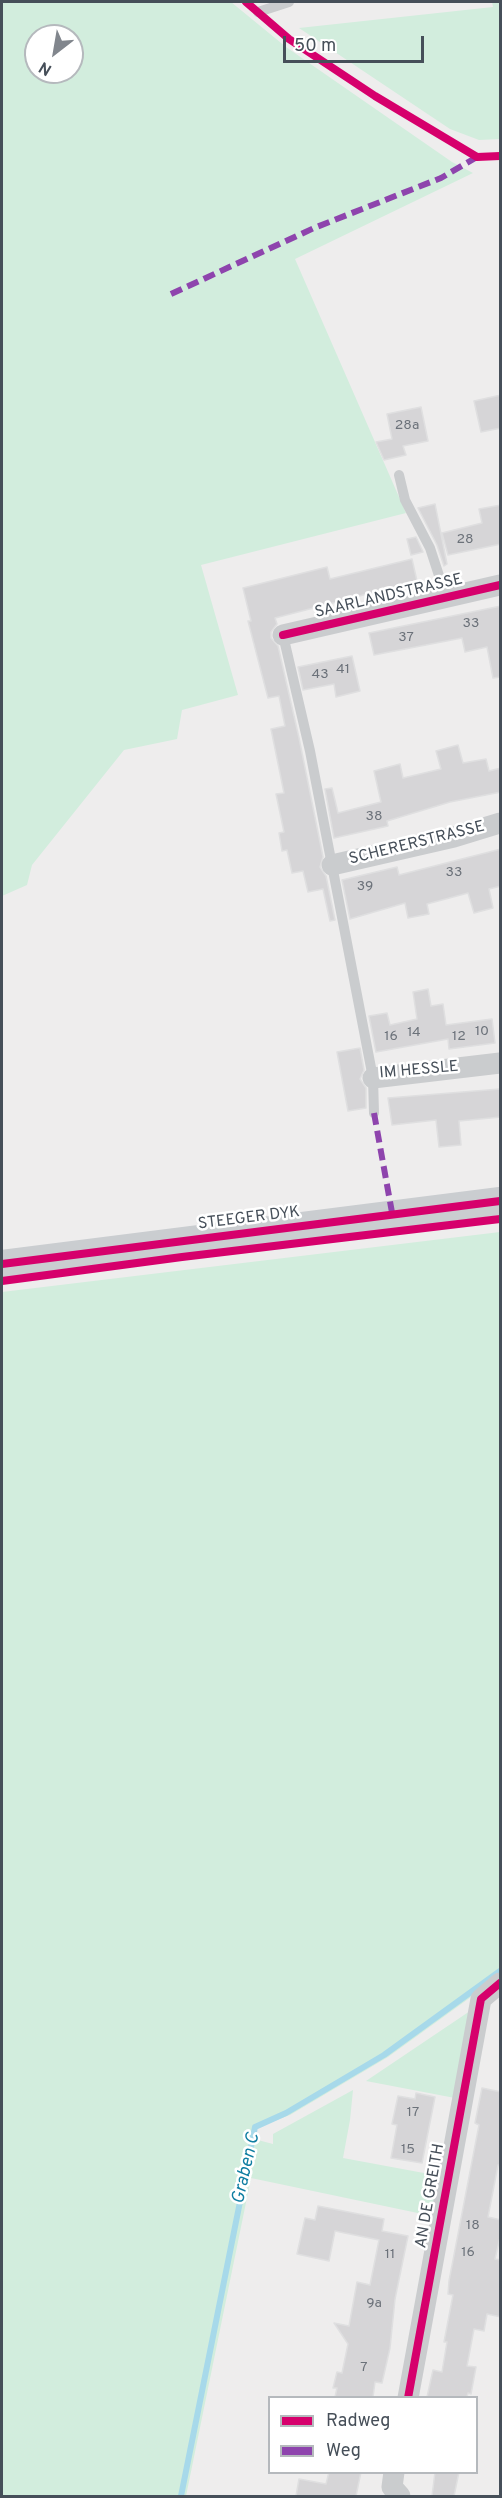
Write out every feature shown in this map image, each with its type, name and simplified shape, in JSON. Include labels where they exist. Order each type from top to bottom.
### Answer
[{"type":"street","name":"SAARLANDSTRASSE","points":[[284,635],[501,585]]},
{"type":"street","name":"SCHERERSTRASSE","points":[[332,865],[454,837],[501,823]]},
{"type":"street","name":"IM HESSLE","points":[[373,1078],[501,1063]]},
{"type":"street","name":"STEEGER DYK","points":[[2,1264],[501,1201]]},
{"type":"street","name":"AN DE GREITH","points":[[408,2396],[481,1999],[501,1983]]},
{"type":"street","points":[[394,2474],[392,2487],[400,2496]]},
{"type":"lane","points":[[258,12],[288,2]]},
{"type":"lane","points":[[399,475],[405,500],[430,548],[446,597]]},
{"type":"lane","name":"SAARLANDSTRASSE","points":[[284,635],[310,751]]},
{"type":"lane","name":"SCHERERSTRASSE","points":[[310,751],[351,969]]},
{"type":"lane","name":"IM HESSLE","points":[[351,969],[373,1078]]},
{"type":"lane","points":[[373,1078],[374,1113]]},
{"type":"green space","points":[[2,2],[231,2],[286,47],[452,162],[473,173],[295,259],[406,513],[201,565],[238,695],[182,710],[177,739],[124,750],[32,865],[27,885],[2,896]]},
{"type":"green space","points":[[492,2],[500,2],[500,139],[479,140],[450,129],[299,28],[493,7]]},
{"type":"green space","points":[[500,1232],[500,1976],[388,2057],[290,2115],[256,2128],[254,2139],[273,2144],[273,2134],[353,2090],[343,2158],[440,2176],[432,2216],[251,2178],[186,2496],[2,2496],[2,1292]]},
{"type":"green space","points":[[473,2009],[455,2098],[366,2081]]},
{"type":"building","points":[[501,395],[501,428],[481,432],[474,401]]},
{"type":"building","points":[[421,407],[428,441],[403,446],[406,455],[384,460],[376,442],[392,439],[387,414]]},
{"type":"building","points":[[435,504],[447,564],[444,566],[437,545],[418,508]]},
{"type":"building","points":[[501,505],[501,544],[448,555],[442,533],[482,523],[479,509]]},
{"type":"building","points":[[416,537],[423,552],[411,555],[407,539]]},
{"type":"building","points":[[412,559],[417,581],[275,618],[277,624],[271,632],[271,638],[278,646],[299,738],[323,857],[320,867],[326,876],[335,920],[330,921],[323,889],[308,892],[303,871],[292,873],[287,850],[282,851],[279,833],[284,832],[276,794],[284,793],[271,729],[285,726],[279,696],[268,698],[248,621],[251,621],[243,588],[327,567],[330,579]]},
{"type":"building","points":[[501,606],[501,677],[493,678],[487,647],[465,652],[462,638],[374,655],[369,633]]},
{"type":"building","points":[[352,656],[360,691],[336,697],[334,684],[303,690],[298,667]]},
{"type":"building","points":[[458,745],[463,763],[486,759],[489,771],[501,768],[501,792],[450,802],[387,821],[388,826],[334,838],[325,789],[332,788],[338,813],[381,802],[374,771],[400,764],[403,778],[441,769],[436,751]]},
{"type":"building","points":[[501,849],[501,886],[489,889],[493,908],[474,913],[468,893],[427,904],[429,914],[408,918],[405,903],[350,919],[342,880],[397,867],[399,875]]},
{"type":"building","points":[[428,989],[431,1006],[443,1004],[446,1025],[492,1019],[495,1043],[449,1049],[448,1039],[376,1052],[369,1016],[387,1013],[390,1025],[417,1019],[413,992]]},
{"type":"building","points":[[360,1048],[364,1070],[360,1079],[366,1088],[366,1108],[348,1111],[337,1052]]},
{"type":"building","points":[[500,1089],[501,1117],[459,1121],[461,1145],[439,1147],[436,1120],[392,1125],[388,1098]]},
{"type":"building","points":[[482,2088],[501,2092],[501,2166],[498,2165],[488,2217],[501,2220],[501,2233],[495,2259],[501,2260],[501,2317],[487,2314],[484,2331],[474,2329],[467,2366],[476,2367],[471,2394],[468,2393],[467,2396],[427,2396],[433,2370],[442,2372],[447,2342],[444,2342],[453,2295],[448,2294],[449,2281],[479,2125],[475,2123]]},
{"type":"building","points":[[416,2093],[435,2097],[422,2163],[391,2158],[397,2125],[392,2124],[398,2096],[415,2099]]},
{"type":"building","points":[[318,2206],[384,2219],[382,2231],[408,2236],[395,2299],[390,2348],[382,2383],[375,2382],[373,2396],[335,2396],[337,2388],[333,2388],[337,2372],[342,2373],[348,2344],[334,2323],[349,2326],[357,2282],[370,2285],[379,2240],[335,2231],[329,2261],[297,2254],[305,2218],[315,2220]]},
{"type":"building","points":[[328,2474],[361,2474],[356,2496],[296,2496],[299,2479],[326,2484]]},
{"type":"building","points":[[435,2474],[459,2474],[454,2496],[432,2496]]},
{"type":"waterway","name":"Graben C","points":[[181,2496],[255,2127],[286,2113],[384,2055],[500,1971]]},
{"type":"marked path","points":[[171,294],[314,228],[441,178],[477,157]]},
{"type":"marked path","points":[[374,1113],[393,1218]]},
{"type":"cycle path","points":[[246,2],[289,39],[375,96],[477,157],[500,156]]},
{"type":"cycle path","points":[[283,635],[500,585]]},
{"type":"cycle path","points":[[2,1264],[500,1201]]},
{"type":"cycle path","points":[[2,1281],[500,1219]]},
{"type":"cycle path","points":[[408,2396],[481,1999],[500,1983]]}]
